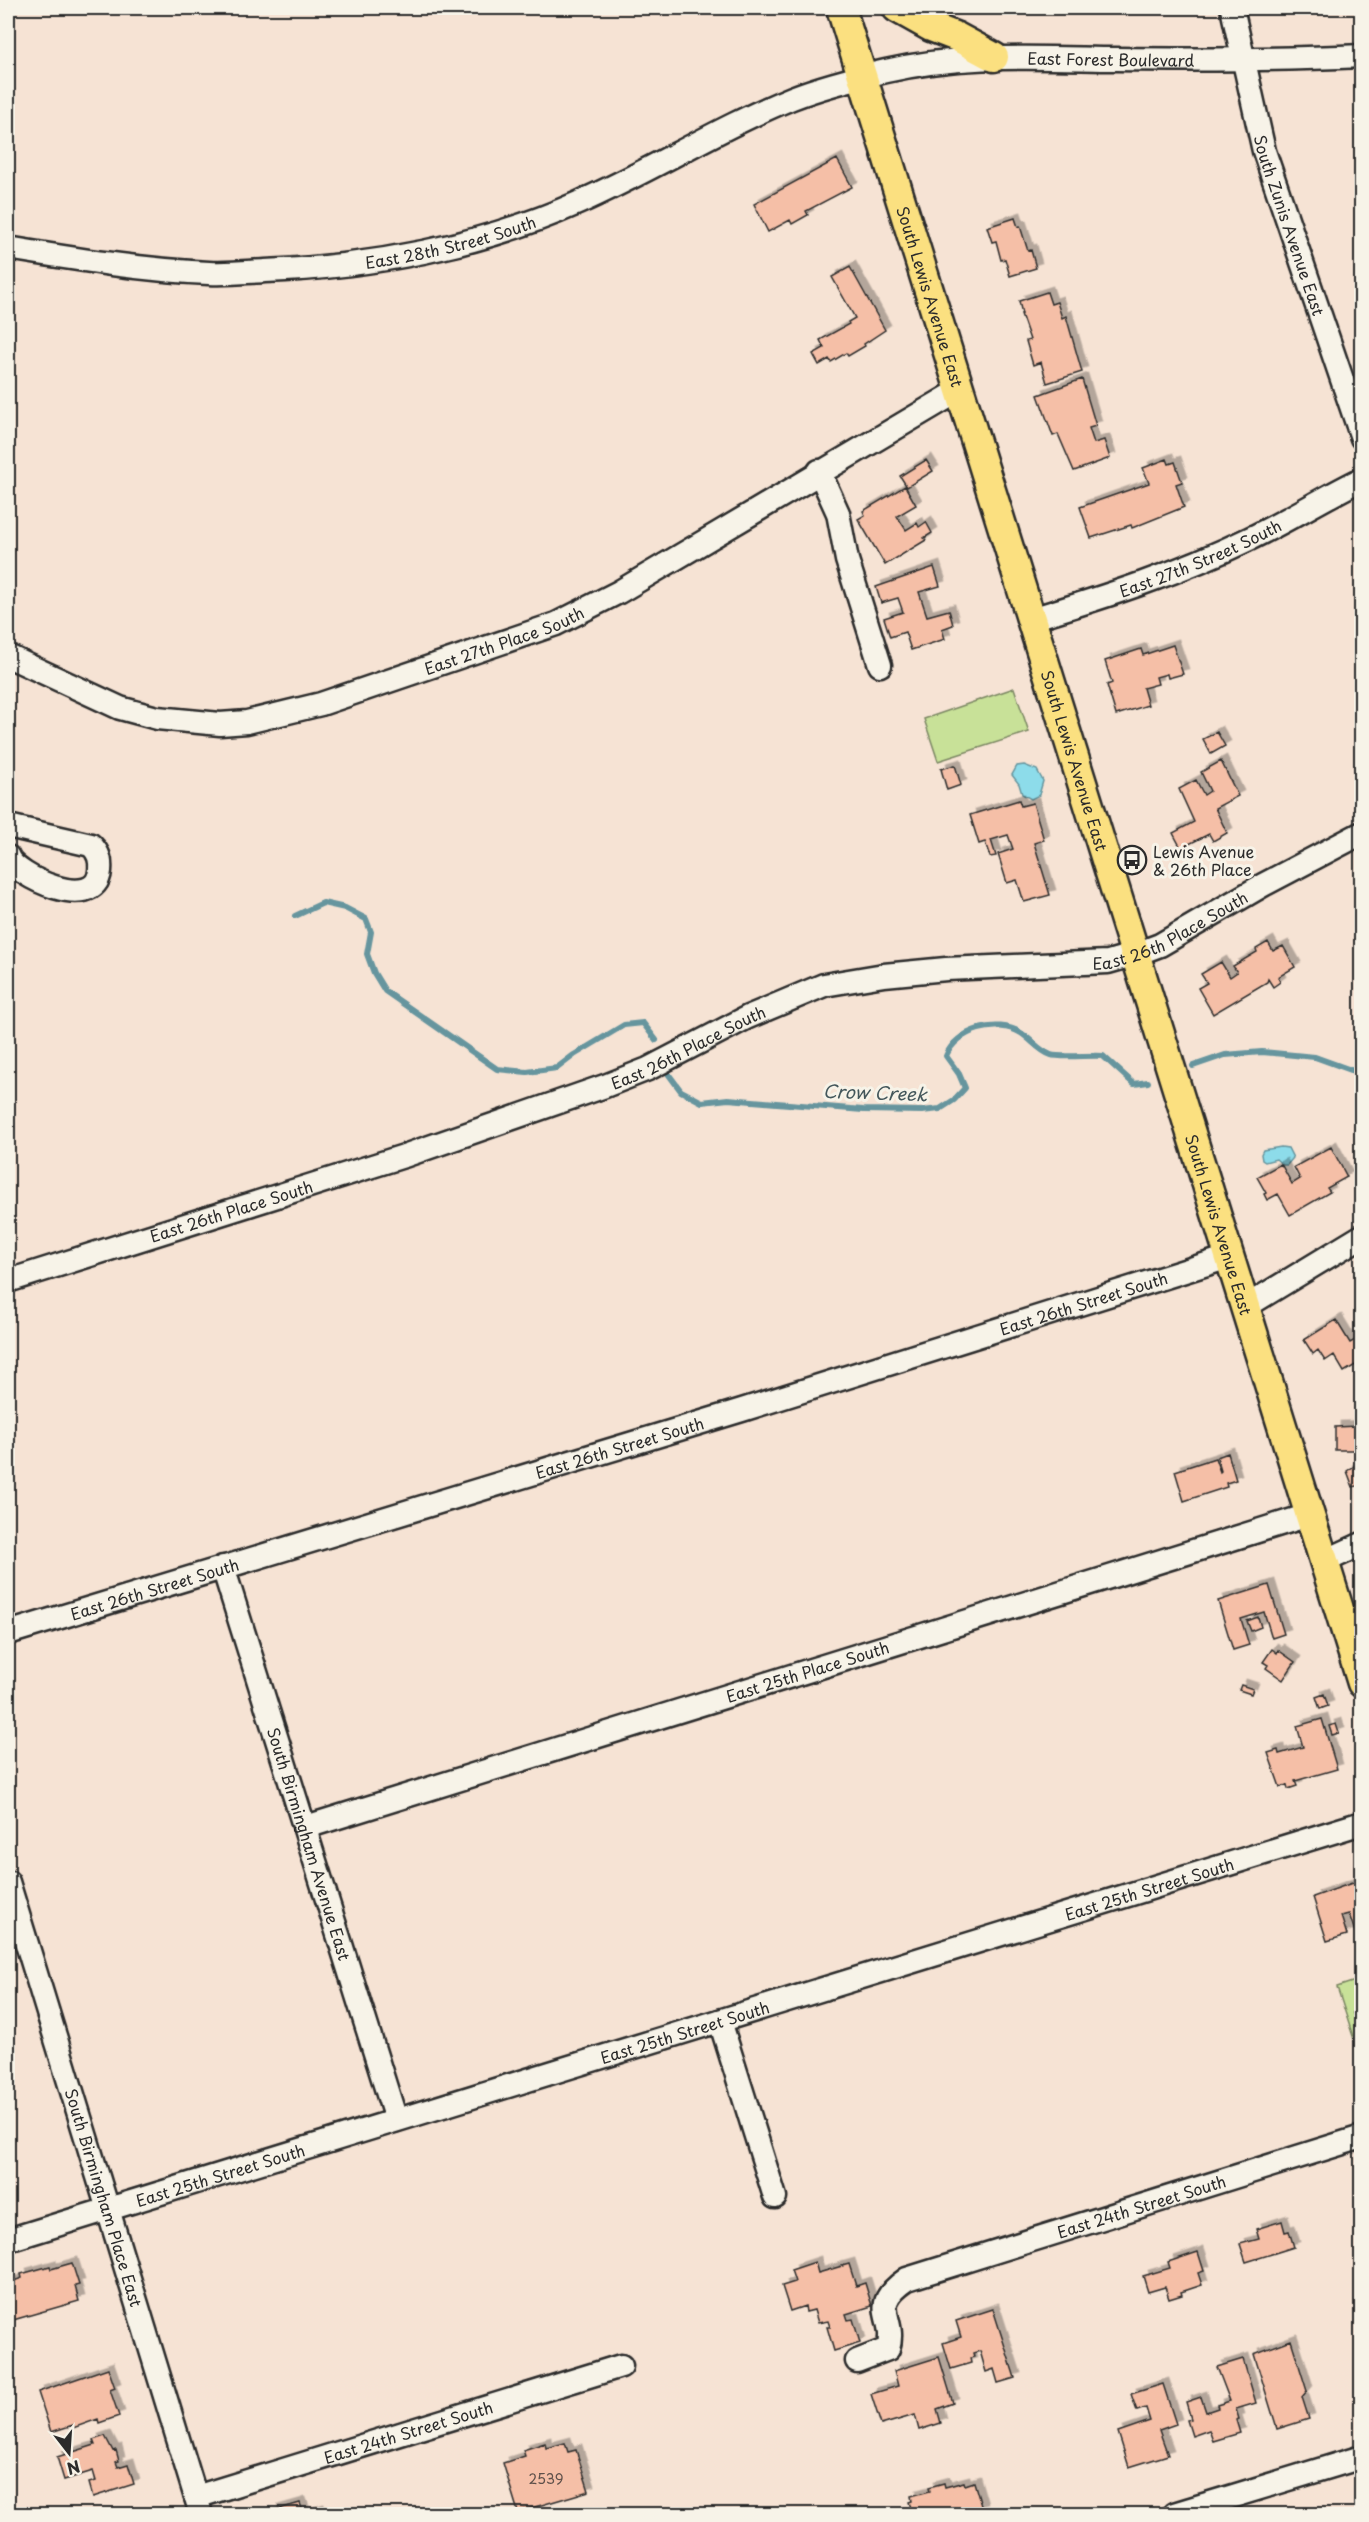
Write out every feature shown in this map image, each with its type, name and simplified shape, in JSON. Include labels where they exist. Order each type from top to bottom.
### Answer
[{"type":"main road","name":"South Lewis Avenue East","points":[[841,8],[1362,1683]]},
{"type":"main road","points":[[897,8],[994,57]]},
{"type":"street","name":"South Zunis Avenue East","points":[[1232,8],[1264,151],[1362,438]]},
{"type":"street","name":"East Forest Boulevard","points":[[863,76],[938,60],[994,57],[1242,60],[1362,56]]},
{"type":"street","name":"East 28th Street South","points":[[8,248],[157,269],[213,273],[321,268],[394,257],[531,222],[633,178],[748,118],[794,98],[863,76]]},
{"type":"street","name":"East 27th Place South","points":[[8,656],[120,708],[157,718],[219,724],[247,722],[321,704],[556,624],[619,592],[819,471],[960,390]]},
{"type":"street","points":[[819,471],[838,513],[847,560],[880,665]]},
{"type":"street","name":"East 27th Street South","points":[[1031,619],[1143,584],[1208,557],[1250,539],[1362,479]]},
{"type":"street","points":[[8,826],[91,845],[98,852],[101,864],[100,877],[96,884],[69,892],[15,867],[8,857]]},
{"type":"street","name":"East 26th Place South","points":[[8,1281],[404,1156],[605,1086],[648,1069],[748,1017],[824,985],[884,975],[946,969],[1108,962],[1136,954],[1160,945],[1263,885],[1362,833]]},
{"type":"street","points":[[1245,1307],[1362,1236]]},
{"type":"street","name":"East 26th Street South","points":[[8,1634],[753,1406],[1229,1257]]},
{"type":"street","name":"East 25th Place South","points":[[306,1827],[1309,1515]]},
{"type":"street","points":[[1323,1562],[1362,1544]]},
{"type":"street","name":"South Birmingham Avenue East","points":[[223,1567],[396,2120]]},
{"type":"street","name":"East 25th Street South","points":[[8,2240],[1362,1823]]},
{"type":"street","name":"South Birmingham Place East","points":[[8,1882],[199,2506]]},
{"type":"street","points":[[720,2020],[775,2197]]},
{"type":"street","name":"East 24th Street South","points":[[857,2361],[881,2354],[888,2349],[891,2338],[884,2312],[886,2299],[894,2287],[907,2279],[1362,2137]]},
{"type":"street","name":"East 24th Street South","points":[[199,2506],[621,2366]]},
{"type":"street","points":[[1174,2514],[1362,2457]]},
{"type":"green space","points":[[1014,688],[1029,732],[938,761],[924,719]]},
{"type":"green space","points":[[1361,1979],[1361,2061],[1337,1987]]},
{"type":"water","points":[[1024,765],[1037,770],[1043,781],[1039,795],[1031,799],[1022,794],[1019,784],[1012,775],[1017,766]]},
{"type":"water","points":[[1288,1148],[1293,1158],[1287,1165],[1283,1165],[1276,1159],[1265,1162],[1262,1160],[1263,1150]]},
{"type":"building","points":[[837,159],[852,187],[806,211],[808,215],[792,224],[790,220],[768,232],[754,204]]},
{"type":"building","points":[[1015,218],[1028,251],[1031,250],[1036,268],[1010,276],[1005,259],[1001,260],[996,241],[992,242],[987,227]]},
{"type":"building","points":[[850,267],[885,330],[848,356],[846,353],[831,362],[829,359],[819,365],[813,354],[824,348],[820,340],[849,324],[848,322],[855,318],[832,277]]},
{"type":"building","points":[[1047,292],[1051,304],[1057,302],[1062,318],[1066,316],[1082,372],[1047,383],[1041,362],[1033,365],[1026,341],[1030,340],[1019,301]]},
{"type":"building","points":[[1082,379],[1096,426],[1089,428],[1094,443],[1104,440],[1110,458],[1074,471],[1058,434],[1053,436],[1038,395]]},
{"type":"building","points":[[1167,459],[1169,464],[1175,462],[1182,482],[1176,484],[1184,507],[1132,528],[1131,525],[1091,538],[1080,507],[1149,483],[1143,468]]},
{"type":"building","points":[[926,460],[933,471],[907,487],[900,476]]},
{"type":"building","points":[[905,486],[916,505],[897,516],[906,530],[917,523],[919,527],[926,522],[932,533],[924,538],[926,540],[885,565],[858,519],[865,515],[863,511]]},
{"type":"building","points":[[934,567],[940,586],[919,592],[927,616],[949,610],[953,625],[942,629],[945,639],[911,650],[905,632],[890,637],[884,618],[903,612],[898,598],[881,603],[876,587]]},
{"type":"building","points":[[1173,645],[1183,674],[1168,678],[1167,674],[1156,677],[1158,684],[1143,688],[1148,705],[1116,715],[1107,685],[1112,683],[1105,661],[1141,649],[1143,655]]},
{"type":"building","points":[[1217,732],[1225,746],[1211,754],[1203,739]]},
{"type":"building","points":[[1221,761],[1238,796],[1215,808],[1227,833],[1213,841],[1209,834],[1181,848],[1173,833],[1194,822],[1179,789],[1196,780],[1204,795],[1210,791],[1201,772]]},
{"type":"building","points":[[955,765],[961,785],[947,790],[941,769]]},
{"type":"building","points":[[1019,800],[1021,806],[1033,803],[1044,840],[1034,843],[1050,895],[1024,902],[1017,880],[1007,883],[998,854],[1013,849],[1008,835],[991,840],[996,856],[990,857],[985,842],[979,844],[970,815]]},
{"type":"building","points":[[1268,942],[1273,951],[1283,946],[1295,967],[1278,977],[1280,982],[1273,987],[1268,979],[1267,982],[1213,1014],[1198,988],[1207,983],[1201,974],[1221,962],[1230,977],[1237,972],[1233,966],[1257,952],[1256,949]]},
{"type":"building","points":[[1331,1147],[1347,1177],[1327,1188],[1330,1192],[1290,1215],[1278,1194],[1267,1200],[1264,1194],[1266,1193],[1257,1177],[1281,1164],[1292,1184],[1300,1179],[1294,1167]]},
{"type":"building","points":[[1336,1320],[1350,1343],[1362,1336],[1362,1361],[1344,1372],[1334,1355],[1325,1361],[1318,1350],[1313,1354],[1304,1340]]},
{"type":"building","points":[[1357,1426],[1357,1450],[1335,1450],[1335,1427]]},
{"type":"building","points":[[1228,1453],[1236,1480],[1226,1483],[1227,1487],[1184,1501],[1175,1471],[1215,1458],[1220,1472],[1217,1457]]},
{"type":"building","points":[[1362,1461],[1362,1485],[1353,1487],[1347,1471]]},
{"type":"building","points":[[1269,1585],[1284,1634],[1272,1638],[1264,1612],[1241,1619],[1249,1645],[1233,1650],[1218,1601]]},
{"type":"building","points":[[1258,1617],[1261,1627],[1251,1631],[1247,1621]]},
{"type":"building","points":[[1272,1649],[1277,1653],[1278,1650],[1295,1662],[1283,1680],[1266,1668],[1268,1665],[1263,1662]]},
{"type":"building","points":[[1241,1685],[1253,1689],[1251,1694],[1239,1690]]},
{"type":"building","points":[[1324,1694],[1328,1706],[1320,1709],[1316,1697]]},
{"type":"building","points":[[1322,1719],[1337,1769],[1295,1781],[1297,1786],[1288,1789],[1287,1785],[1280,1787],[1268,1753],[1278,1750],[1279,1754],[1303,1747],[1297,1726]]},
{"type":"building","points":[[1336,1724],[1339,1733],[1332,1735],[1329,1726]]},
{"type":"building","points":[[1355,1882],[1359,1896],[1362,1895],[1362,1930],[1355,1932],[1349,1914],[1341,1916],[1347,1935],[1327,1941],[1313,1897]]},
{"type":"building","points":[[1360,2011],[1362,2022],[1357,2024],[1353,2013]]},
{"type":"building","points":[[1282,2221],[1285,2232],[1289,2231],[1294,2247],[1246,2262],[1240,2244],[1259,2239],[1256,2229]]},
{"type":"building","points":[[1198,2252],[1204,2271],[1198,2273],[1202,2285],[1169,2299],[1165,2287],[1148,2292],[1143,2276],[1170,2268],[1168,2262]]},
{"type":"building","points":[[815,2262],[818,2273],[849,2264],[856,2286],[865,2283],[872,2306],[846,2314],[848,2320],[853,2319],[860,2343],[834,2351],[827,2327],[830,2327],[828,2321],[818,2323],[814,2310],[806,2312],[805,2306],[790,2311],[782,2286],[795,2282],[791,2270]]},
{"type":"building","points":[[72,2263],[79,2285],[75,2286],[79,2301],[13,2320],[8,2302],[8,2283],[22,2278],[21,2274]]},
{"type":"building","points":[[993,2309],[1015,2378],[998,2383],[994,2369],[986,2372],[980,2351],[973,2353],[974,2357],[970,2358],[971,2363],[951,2369],[943,2343],[961,2337],[956,2321]]},
{"type":"building","points":[[1291,2340],[1307,2391],[1302,2397],[1309,2419],[1277,2429],[1254,2354]]},
{"type":"building","points":[[939,2357],[953,2403],[937,2409],[941,2423],[919,2430],[915,2415],[881,2425],[871,2394],[898,2386],[894,2371]]},
{"type":"building","points":[[1243,2359],[1256,2403],[1236,2409],[1239,2419],[1236,2420],[1240,2433],[1213,2441],[1209,2430],[1192,2436],[1187,2420],[1191,2419],[1186,2402],[1201,2397],[1206,2412],[1230,2401],[1217,2367]]},
{"type":"building","points":[[108,2368],[115,2388],[110,2390],[119,2416],[99,2423],[98,2419],[73,2428],[73,2425],[51,2432],[38,2392]]},
{"type":"building","points":[[1163,2384],[1176,2424],[1159,2430],[1168,2455],[1129,2467],[1118,2432],[1150,2421],[1146,2408],[1137,2411],[1131,2394]]},
{"type":"building","points":[[105,2436],[113,2451],[116,2450],[118,2467],[128,2464],[134,2484],[93,2497],[89,2483],[96,2481],[93,2471],[64,2480],[57,2457],[95,2445],[93,2440]]},
{"type":"building","points":[[545,2443],[546,2448],[565,2443],[568,2452],[576,2450],[589,2491],[518,2512],[503,2463],[525,2456],[523,2450]]},
{"type":"building","points":[[964,2482],[965,2485],[974,2482],[982,2509],[964,2514],[913,2514],[909,2502],[912,2501],[911,2496],[930,2491],[929,2487],[944,2483],[945,2487]]},
{"type":"building","points":[[300,2503],[304,2514],[273,2514],[272,2511]]},
{"type":"building","points":[[318,2510],[319,2514],[304,2514]]},
{"type":"waterway","name":"Crow Creek","points":[[295,916],[323,903],[345,908],[366,919],[371,932],[367,954],[374,973],[385,991],[497,1069],[527,1072],[557,1068],[624,1025],[643,1023],[656,1040]]},
{"type":"waterway","name":"Crow Creek","points":[[664,1068],[681,1091],[702,1102],[728,1099],[863,1110],[940,1109],[954,1100],[965,1088],[959,1074],[946,1056],[951,1047],[968,1033],[978,1029],[1001,1027],[1021,1033],[1051,1055],[1103,1056],[1134,1084],[1148,1082]]},
{"type":"waterway","name":"Crow Creek","points":[[1193,1066],[1225,1055],[1262,1052],[1315,1057],[1362,1074]]},
{"type":"place","name":"Lewis Avenue & 26th Place","points":[[1132,860]]}]
